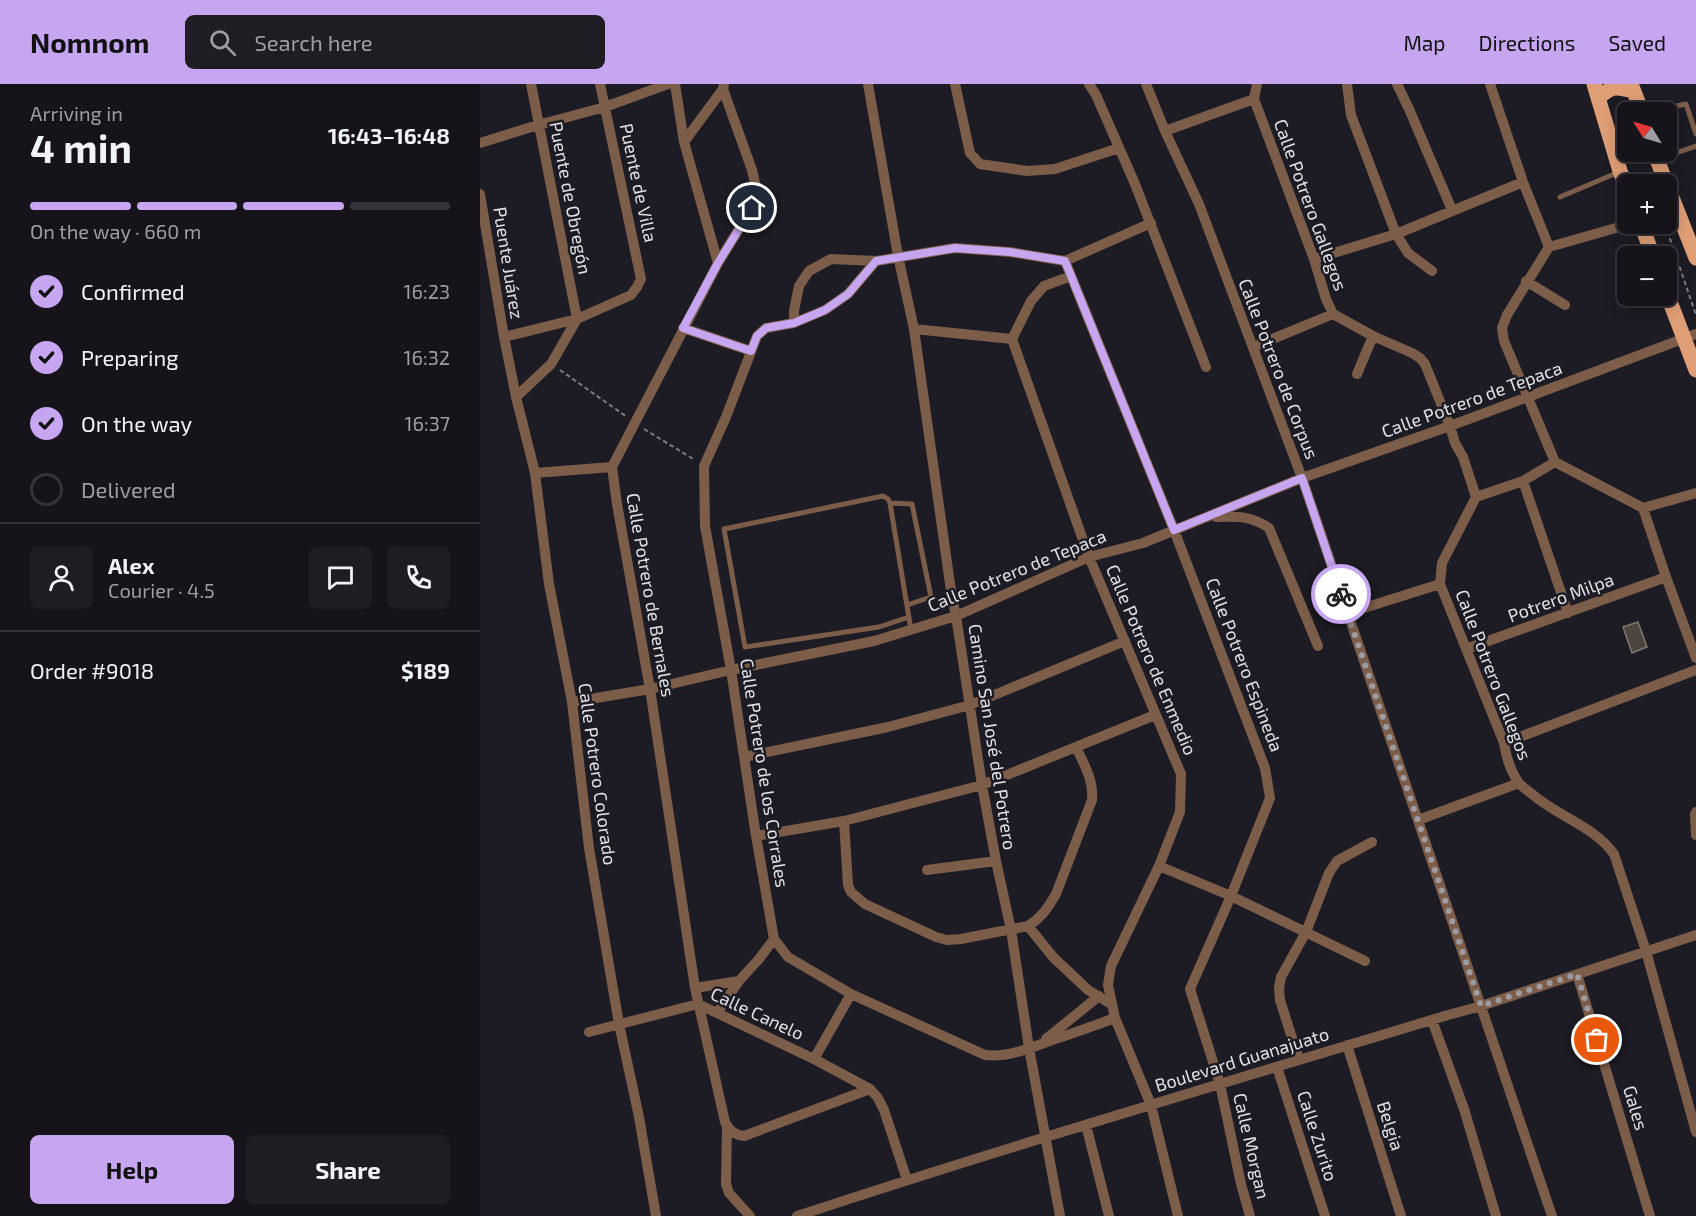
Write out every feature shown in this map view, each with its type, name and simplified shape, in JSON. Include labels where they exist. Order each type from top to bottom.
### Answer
[{"type":"main road","points":[[1621,174],[1596,91],[1632,87],[1638,102]]},
{"type":"main road","points":[[1657,162],[1696,258]]},
{"type":"main road","points":[[1674,306],[1690,337],[1696,370]]},
{"type":"street","name":"Puente de Obregón","points":[[531,84],[577,319]]},
{"type":"street","name":"Puente de Villa","points":[[577,319],[631,295],[641,279],[600,84]]},
{"type":"street","points":[[480,144],[605,107],[668,84]]},
{"type":"street","points":[[675,84],[684,142],[718,263]]},
{"type":"street","name":"Camino San José del Potrero","points":[[868,84],[898,256],[914,329],[952,598],[982,785],[1034,1047],[1045,1138],[1060,1216]]},
{"type":"street","points":[[955,84],[970,153],[980,165],[1028,171],[1055,169],[1119,148]]},
{"type":"street","points":[[1089,84],[1096,95],[1151,223],[1206,367]]},
{"type":"street","name":"Calle Potrero de Corpus","points":[[1146,84],[1164,131],[1198,204],[1302,478],[1552,1216]]},
{"type":"street","points":[[1164,131],[1254,99],[1257,84]]},
{"type":"street","points":[[1347,84],[1351,115],[1396,234],[1408,253],[1432,271]]},
{"type":"street","points":[[1397,84],[1452,210]]},
{"type":"street","points":[[1490,84],[1522,182],[1549,247]]},
{"type":"street","points":[[684,142],[724,87]]},
{"type":"street","points":[[535,473],[612,467],[718,263],[752,208],[756,187],[724,87]]},
{"type":"street","name":"Calle Potrero Gallegos","points":[[1254,99],[1333,314],[1373,336],[1412,353],[1425,364],[1455,443],[1469,472],[1476,497],[1442,563],[1440,584],[1504,743],[1507,760],[1519,783],[1541,802],[1597,836],[1608,845],[1614,854],[1646,951],[1696,1132]]},
{"type":"street","points":[[1314,259],[1396,234],[1522,182]]},
{"type":"street","name":"Puente Juárez","points":[[480,194],[504,337]]},
{"type":"street","points":[[876,261],[848,294],[825,310],[794,323],[794,311],[800,286],[809,271],[831,259],[876,261],[955,248],[1010,252],[1065,261],[1151,223]]},
{"type":"street","points":[[1617,228],[1549,247],[1507,315],[1502,328],[1504,341],[1555,462],[1643,508],[1696,494]]},
{"type":"street","name":"Calle Potrero Espineda","points":[[1065,261],[1174,530],[1269,783],[1270,798],[1231,896],[1190,988],[1220,1084]]},
{"type":"street","points":[[914,329],[1012,339],[1031,301],[1044,286],[1071,276]]},
{"type":"street","points":[[1526,282],[1565,305]]},
{"type":"street","points":[[1253,347],[1333,314]]},
{"type":"street","points":[[504,337],[577,319]]},
{"type":"street","points":[[516,397],[550,364],[577,319]]},
{"type":"street","name":"Calle Potrero de los Corrales","points":[[774,939],[731,670],[705,526],[704,466],[726,417],[757,336],[766,328],[794,323]]},
{"type":"street","points":[[683,328],[751,351]]},
{"type":"street","points":[[1357,374],[1373,336]]},
{"type":"street","name":"Calle Potrero Colorado","points":[[504,337],[535,473],[549,584],[573,702],[589,848],[619,1024],[639,1117],[656,1216]]},
{"type":"street","name":"Calle Potrero de Tepaca","points":[[573,702],[650,689],[874,641],[956,616],[1089,557],[1143,543],[1302,478],[1690,337]]},
{"type":"street","name":"Calle Potrero de Enmedio","points":[[1012,339],[1089,557],[1181,774],[1180,812],[1159,866],[1111,966],[1108,985],[1115,1018],[1150,1106],[1178,1216]]},
{"type":"street","points":[[1476,497],[1523,481],[1555,462]]},
{"type":"street","name":"Calle Potrero de Bernales","points":[[612,467],[616,504],[650,689],[695,988],[727,1127],[726,1184],[729,1193],[750,1216]]},
{"type":"street","points":[[1523,481],[1568,613]]},
{"type":"street","points":[[1643,508],[1696,658]]},
{"type":"street","points":[[1207,518],[1240,516],[1258,521],[1269,528],[1318,646]]},
{"type":"street","name":"Potrero Milpa","points":[[1466,649],[1666,577]]},
{"type":"street","points":[[1348,613],[1440,584]]},
{"type":"street","points":[[744,757],[888,727],[970,705],[1125,641]]},
{"type":"street","points":[[1504,743],[1696,670]]},
{"type":"street","points":[[756,836],[844,821],[982,785],[1155,715]]},
{"type":"street","points":[[844,821],[848,885],[851,892],[865,904],[927,934],[947,940],[1028,926],[1047,909],[1056,894],[1092,800],[1093,790],[1090,779],[1076,747]]},
{"type":"street","points":[[1418,820],[1519,783]]},
{"type":"street","points":[[1696,812],[1696,835]]},
{"type":"street","points":[[1299,1060],[1280,1000],[1281,977],[1306,932],[1329,873],[1337,861],[1372,842]]},
{"type":"street","points":[[927,870],[996,861]]},
{"type":"street","points":[[1159,866],[1231,896],[1365,961]]},
{"type":"street","points":[[1028,926],[1053,957],[1088,990],[1111,1004]]},
{"type":"street","name":"Boulevard Guanajuato","points":[[797,1216],[1086,1125],[1481,1006],[1696,935]]},
{"type":"street","points":[[717,1013],[739,981],[774,939],[788,957],[851,994],[985,1055],[995,1056],[1034,1047],[1115,1018]]},
{"type":"street","name":"Gales","points":[[1577,974],[1650,1216]]},
{"type":"street","points":[[695,988],[739,981]]},
{"type":"street","points":[[814,1059],[851,994]]},
{"type":"street","points":[[1034,1047],[1099,996]]},
{"type":"street","name":"Calle Canelo","points":[[589,1032],[698,1004],[814,1059],[870,1089]]},
{"type":"street","points":[[1432,1020],[1464,1109],[1496,1216]]},
{"type":"street","name":"Belgia","points":[[1347,1045],[1401,1216]]},
{"type":"street","name":"Calle Zurito","points":[[1277,1067],[1325,1216]]},
{"type":"street","name":"Calle Morgan","points":[[1220,1084],[1250,1216]]},
{"type":"street","points":[[727,1127],[737,1135],[744,1136],[870,1089],[884,1110],[907,1180]]},
{"type":"street","points":[[1086,1125],[1109,1216]]},
{"type":"lane","points":[[1677,106],[1686,104],[1696,134]]},
{"type":"lane","points":[[1677,151],[1696,146]]},
{"type":"lane","points":[[1560,197],[1620,171]]},
{"type":"lane","points":[[909,617],[879,627],[745,647],[724,529],[884,496],[890,503],[909,617],[911,630]]},
{"type":"lane","points":[[890,503],[912,504],[931,597],[907,605]]},
{"type":"path","points":[[1668,234],[1696,315]]},
{"type":"building","points":[[1638,622],[1647,647],[1632,653],[1623,627]]},
{"type":"way so far","points":[[1341,594],[1481,1006],[1577,974],[1597,1040]]},
{"type":"route","points":[[752,208],[718,263],[683,328],[751,351],[757,336],[766,328],[794,323],[825,310],[848,294],[876,261],[955,248],[1010,252],[1065,261],[1174,530],[1302,478],[1341,594]]}]
